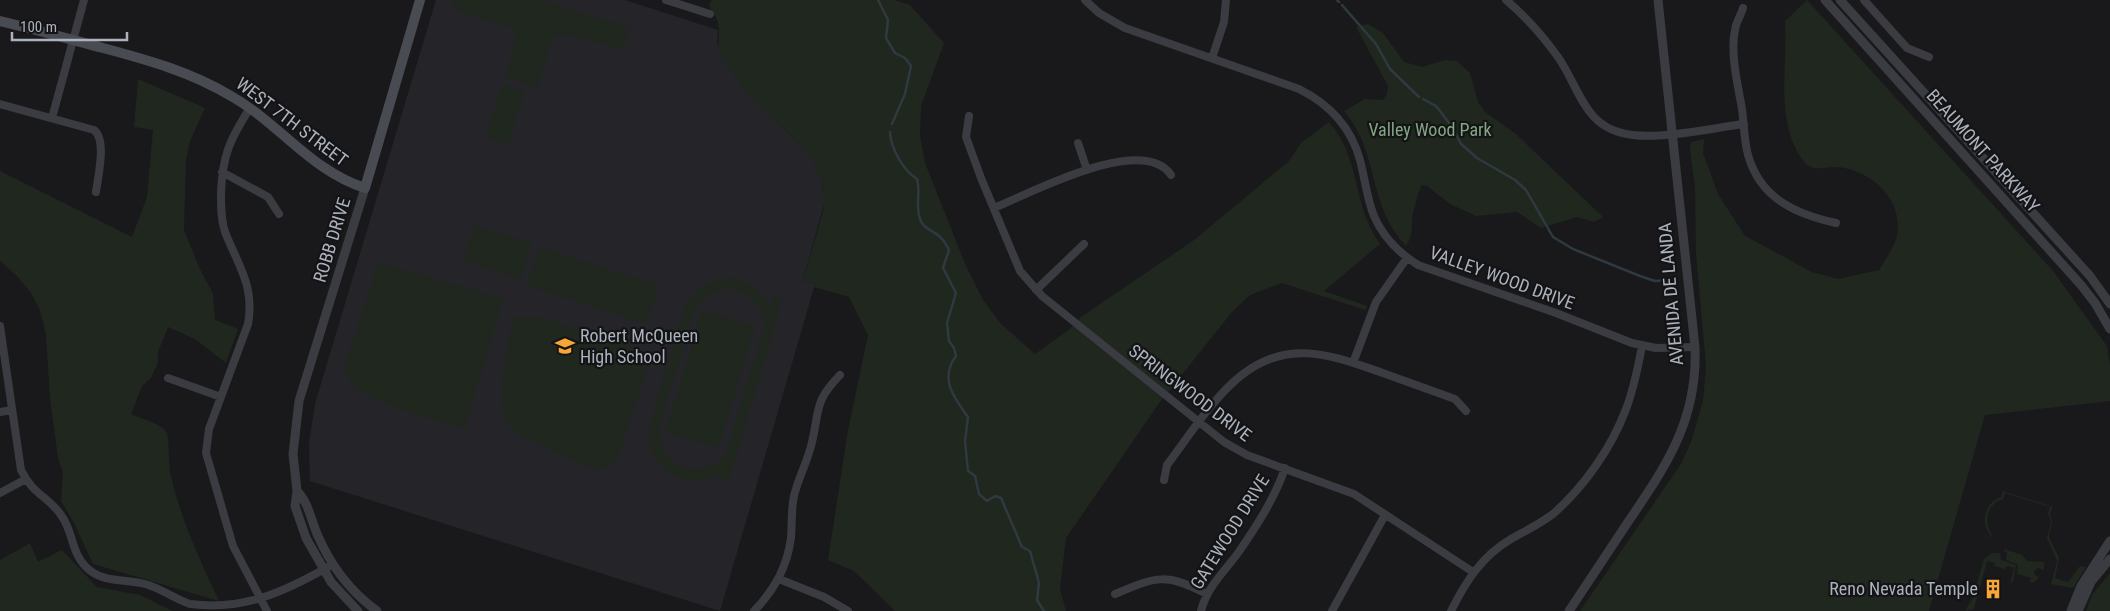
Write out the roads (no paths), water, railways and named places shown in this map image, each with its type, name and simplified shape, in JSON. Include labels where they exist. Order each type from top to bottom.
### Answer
[{"type":"main road","name":"ROBB DRIVE","points":[[365,188],[420,0]]},
{"type":"main road","name":"WEST 7TH STREET","points":[[0,21],[74,40],[188,74],[216,87],[250,108],[318,165],[344,181],[365,188]]},
{"type":"street","points":[[52,118],[84,0]]},
{"type":"street","points":[[666,0],[710,14]]},
{"type":"street","name":"VALLEY WOOD DRIVE","points":[[1086,0],[1099,13],[1125,28],[1299,89],[1322,102],[1341,122],[1355,146],[1375,217],[1390,242],[1407,258],[1430,271],[1538,306],[1642,346],[1695,347]]},
{"type":"street","points":[[1212,58],[1224,22],[1226,0]]},
{"type":"street","points":[[1506,0],[1528,21],[1556,55],[1580,100],[1587,110],[1602,124],[1622,133],[1633,135],[1673,133],[1744,124]]},
{"type":"street","name":"AVENIDA DE LANDA","points":[[1569,611],[1674,451],[1682,432],[1693,391],[1695,347],[1658,0]]},
{"type":"street","name":"BEAUMONT PARKWAY","points":[[1825,0],[2081,285],[2096,303],[2110,329]]},
{"type":"street","name":"BEAUMONT PARKWAY","points":[[1840,0],[2090,276],[2110,304]]},
{"type":"street","points":[[1864,0],[1908,48],[1929,57]]},
{"type":"street","points":[[1743,8],[1735,30],[1736,84],[1748,154],[1758,179],[1776,200],[1790,209],[1807,216],[1836,223]]},
{"type":"street","points":[[0,104],[94,130],[100,137],[96,192]]},
{"type":"street","points":[[250,108],[231,138],[222,172],[222,220],[246,278],[251,301],[248,324],[207,441],[208,465],[233,546],[268,611]]},
{"type":"street","name":"SPRINGWOOD DRIVE","points":[[969,116],[966,127],[969,148],[1020,271],[1036,290],[1199,423],[1235,449],[1340,487],[1473,572]]},
{"type":"street","points":[[1078,143],[1087,170]]},
{"type":"street","points":[[994,208],[1087,170],[1122,160],[1143,160],[1159,163],[1171,175]]},
{"type":"street","points":[[222,172],[268,197],[278,214]]},
{"type":"street","name":"ROBB DRIVE","points":[[358,611],[341,594],[323,570],[306,538],[294,502],[296,491],[293,441],[299,401],[365,188]]},
{"type":"street","points":[[1036,290],[1084,244]]},
{"type":"street","points":[[1353,363],[1376,302],[1407,258]]},
{"type":"street","points":[[0,326],[18,458],[26,479],[33,489],[60,514],[79,559],[86,567],[101,577],[148,585],[192,605],[232,608],[262,602],[333,564]]},
{"type":"street","points":[[1451,611],[1473,572],[1496,549],[1552,515],[1590,472],[1610,442],[1626,410],[1642,346]]},
{"type":"street","points":[[1164,480],[1167,465],[1231,384],[1242,374],[1266,361],[1292,354],[1305,353],[1333,356],[1456,399],[1466,411]]},
{"type":"street","points":[[754,611],[779,580],[789,551],[794,496],[812,444],[818,408],[824,391],[840,374]]},
{"type":"street","points":[[168,378],[221,397]]},
{"type":"street","points":[[0,412],[12,410]]},
{"type":"street","name":"GATEWOOD DRIVE","points":[[1200,611],[1207,594],[1237,554],[1277,491],[1285,468]]},
{"type":"street","points":[[0,493],[26,479]]},
{"type":"street","name":"ROBB DRIVE","points":[[296,491],[304,500],[316,531],[333,564],[358,595],[377,611]]},
{"type":"street","points":[[1332,611],[1385,515]]},
{"type":"street","points":[[2071,611],[2081,586],[2110,541]]},
{"type":"street","points":[[2078,611],[2091,582],[2110,560]]},
{"type":"street","points":[[1115,594],[1142,582],[1163,578],[1185,583],[1207,594]]},
{"type":"street","points":[[779,580],[824,597],[848,611]]},
{"type":"waterway","points":[[878,0],[888,20],[886,38],[895,53],[905,58],[911,66],[905,94],[892,124]]},
{"type":"waterway","points":[[1342,5],[1376,44],[1390,69],[1419,97]]},
{"type":"waterway","points":[[1423,99],[1436,106],[1453,128],[1461,144],[1477,158],[1515,180],[1526,190],[1553,237],[1573,249],[1640,276],[1655,281],[1670,280]]},
{"type":"waterway","points":[[890,132],[899,158],[907,170],[917,179],[918,209],[921,222],[941,238],[949,250],[943,268],[956,293],[947,323],[949,341],[954,348],[956,356],[951,364],[949,380],[950,388],[968,417],[965,441],[968,471],[975,476],[979,494],[987,501],[995,496],[1001,498],[1022,547],[1030,551],[1039,583],[1037,600],[1044,611]]},
{"type":"place","name":"Robert McQueen High School","points":[[565,346]]},
{"type":"place","name":"Reno Nevada Temple","points":[[1993,589]]},
{"type":"park label","name":"Valley Wood Park","points":[[1430,130]]}]
